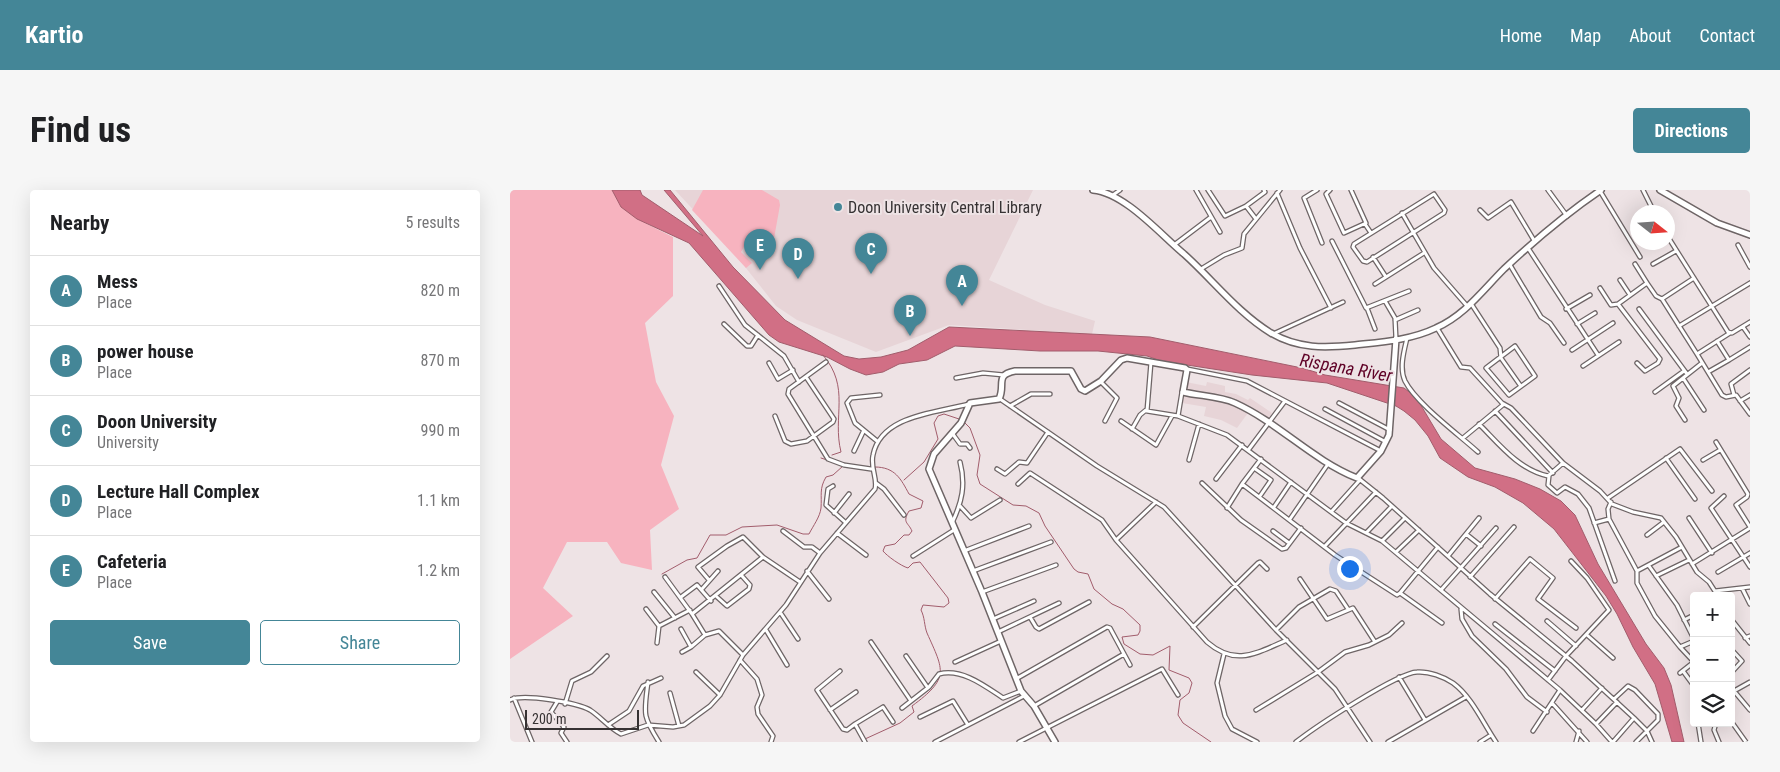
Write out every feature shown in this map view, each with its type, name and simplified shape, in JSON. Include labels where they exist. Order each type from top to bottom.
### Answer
[{"type":"main road","points":[[1093,190],[1113,193],[1201,269],[1253,321],[1272,334],[1309,347],[1324,348],[1407,338],[1437,328],[1470,306],[1528,248],[1600,190]]},
{"type":"main road","points":[[1660,190],[1717,223],[1747,235]]},
{"type":"main road","points":[[1055,742],[1048,727],[1034,706],[1021,691],[1002,640],[929,469],[934,454],[961,423],[970,403],[999,398],[1001,380],[1005,375],[1015,371],[1028,373],[1069,371],[1074,374],[1081,389],[1086,391],[1100,381],[1123,359],[1186,368],[1182,392],[1232,402],[1269,423],[1328,464],[1358,479],[1381,451],[1390,430],[1396,339]]},
{"type":"street","points":[[1113,193],[1120,190]]},
{"type":"street","points":[[1196,190],[1220,232]]},
{"type":"street","points":[[1208,190],[1225,216],[1246,206],[1265,192],[1264,190]]},
{"type":"street","points":[[1317,190],[1304,198],[1322,243]]},
{"type":"street","points":[[1330,190],[1326,194],[1343,233],[1366,224]]},
{"type":"street","points":[[1351,190],[1371,233]]},
{"type":"street","points":[[1548,190],[1567,216]]},
{"type":"street","points":[[1600,190],[1640,257]]},
{"type":"street","points":[[1644,190],[1651,205]]},
{"type":"street","points":[[1201,269],[1224,255],[1242,248],[1244,234],[1279,192],[1300,248],[1330,308]]},
{"type":"street","points":[[1434,194],[1445,210],[1444,213],[1363,262],[1353,246],[1402,214],[1434,194]]},
{"type":"street","points":[[1480,210],[1488,218],[1507,202],[1511,202],[1536,242]]},
{"type":"street","points":[[1246,206],[1256,219]]},
{"type":"street","points":[[1402,214],[1439,275],[1470,306],[1500,348],[1500,356],[1520,385]]},
{"type":"street","points":[[1174,246],[1211,217]]},
{"type":"street","points":[[1747,235],[1750,230]]},
{"type":"street","points":[[1332,241],[1376,330]]},
{"type":"street","points":[[1738,244],[1750,267]]},
{"type":"street","points":[[1528,248],[1566,309],[1598,355]]},
{"type":"street","points":[[1653,264],[1676,251],[1730,333]]},
{"type":"street","points":[[1375,284],[1424,253]]},
{"type":"street","points":[[1373,257],[1386,277]]},
{"type":"street","points":[[1634,264],[1655,295],[1662,299],[1723,396],[1734,395]]},
{"type":"street","points":[[1510,265],[1541,317],[1550,322],[1564,343]]},
{"type":"street","points":[[1662,299],[1694,278]]},
{"type":"street","points":[[1620,280],[1630,295]]},
{"type":"street","points":[[1600,288],[1611,305],[1618,304],[1647,283]]},
{"type":"street","points":[[1679,326],[1750,283]]},
{"type":"street","points":[[719,286],[745,325],[784,356],[798,382]]},
{"type":"street","points":[[1366,308],[1409,291]]},
{"type":"street","points":[[1566,309],[1590,295]]},
{"type":"street","points":[[1385,301],[1395,320],[1396,339]]},
{"type":"street","points":[[1272,334],[1343,302]]},
{"type":"street","points":[[1618,304],[1660,359],[1658,363],[1645,371],[1637,363]]},
{"type":"street","points":[[1639,309],[1686,372]]},
{"type":"street","points":[[1395,320],[1418,310]]},
{"type":"street","points":[[1577,324],[1595,313]]},
{"type":"street","points":[[1696,354],[1750,322]]},
{"type":"street","points":[[1572,350],[1613,323]]},
{"type":"street","points":[[724,324],[747,346],[751,346],[758,335]]},
{"type":"street","points":[[1743,327],[1750,337]]},
{"type":"street","points":[[1437,328],[1461,367],[1470,368],[1563,463],[1611,502],[1633,512],[1655,516],[1664,522],[1692,564],[1716,591],[1750,587]]},
{"type":"street","points":[[1407,338],[1402,358],[1405,381],[1427,406],[1478,452]]},
{"type":"street","points":[[1717,341],[1729,360]]},
{"type":"street","points":[[1583,366],[1619,342]]},
{"type":"street","points":[[1516,346],[1534,373],[1534,378],[1513,393],[1507,393],[1486,369],[1500,356],[1516,346]]},
{"type":"street","points":[[1708,372],[1750,347]]},
{"type":"street","points":[[826,362],[798,382],[787,393],[828,459],[844,465],[871,469]]},
{"type":"street","points":[[1132,429],[1140,415],[1146,410],[1151,362]]},
{"type":"street","points":[[769,363],[778,379],[793,370]]},
{"type":"street","points":[[1654,392],[1702,363]]},
{"type":"street","points":[[1186,368],[1243,379],[1381,451]]},
{"type":"street","points":[[1750,370],[1730,385],[1734,395],[1750,414]]},
{"type":"street","points":[[1685,420],[1676,406],[1679,398],[1673,387],[1683,378],[1686,372]]},
{"type":"street","points":[[956,378],[983,373],[1005,375]]},
{"type":"street","points":[[775,416],[787,443],[800,443],[814,437],[832,424],[834,419],[806,377]]},
{"type":"street","points":[[1683,378],[1704,410]]},
{"type":"street","points":[[1100,381],[1117,398],[1105,421]]},
{"type":"street","points":[[1178,416],[1182,392]]},
{"type":"street","points":[[1010,406],[1031,394],[1050,394]]},
{"type":"street","points":[[877,441],[863,432],[848,411],[847,401],[851,398],[880,395]]},
{"type":"street","points":[[1740,401],[1750,395]]},
{"type":"street","points":[[999,398],[1048,432],[1164,506],[1276,630],[1318,672],[1349,708],[1370,742]]},
{"type":"street","points":[[1249,450],[1284,402]]},
{"type":"street","points":[[904,515],[884,488],[876,482],[871,469],[877,441],[888,429],[918,417],[970,403]]},
{"type":"street","points":[[1339,403],[1390,430]]},
{"type":"street","points":[[1463,438],[1504,404]]},
{"type":"street","points":[[1324,409],[1386,442]]},
{"type":"street","points":[[1146,410],[1178,416],[1227,435],[1346,523],[1382,541],[1560,690],[1612,742],[1634,718]]},
{"type":"street","points":[[1495,411],[1553,473]]},
{"type":"street","points":[[1121,421],[1154,445],[1157,445],[1172,416]]},
{"type":"street","points":[[1189,460],[1199,424]]},
{"type":"street","points":[[1478,424],[1520,463],[1538,473],[1549,476]]},
{"type":"street","points":[[854,451],[863,432]]},
{"type":"street","points":[[997,469],[1005,474],[1018,463],[1027,463],[1048,432]]},
{"type":"street","points":[[952,434],[960,444],[967,444],[970,448]]},
{"type":"street","points":[[1692,564],[1750,527],[1736,506],[1748,494],[1716,442]]},
{"type":"street","points":[[1216,479],[1242,445]]},
{"type":"street","points":[[1608,498],[1678,450],[1683,450],[1712,490]]},
{"type":"street","points":[[1703,460],[1720,450]]},
{"type":"street","points":[[1666,458],[1695,499]]},
{"type":"street","points":[[1227,508],[1261,459]]},
{"type":"street","points":[[952,524],[960,506],[964,480],[960,462]]},
{"type":"street","points":[[1563,463],[1549,476],[1548,485],[1557,493],[1565,486],[1583,499],[1589,508],[1615,581]]},
{"type":"street","points":[[1290,519],[1328,464]]},
{"type":"street","points":[[1254,468],[1271,480],[1260,496]]},
{"type":"street","points":[[1018,484],[1030,473],[1102,520],[1116,540],[1207,642],[1224,654],[1236,657],[1252,655],[1287,640]]},
{"type":"street","points":[[1332,511],[1358,479],[1392,506],[1495,599],[1566,656],[1602,688],[1647,731],[1652,742]]},
{"type":"street","points":[[532,742],[512,699],[535,697],[588,709],[621,734],[648,725],[679,726],[695,719],[720,695],[743,655],[780,612],[820,553],[845,522],[874,491],[876,482]]},
{"type":"street","points":[[1274,507],[1291,482]]},
{"type":"street","points":[[1202,483],[1227,508],[1279,547],[1285,549],[1301,528]]},
{"type":"street","points":[[1242,484],[1325,546],[1397,595],[1400,593],[1442,623]]},
{"type":"street","points":[[833,486],[828,489],[825,504],[845,522]]},
{"type":"street","points":[[1325,546],[1376,492]]},
{"type":"street","points":[[834,513],[849,494]]},
{"type":"street","points":[[1724,496],[1711,508],[1750,566]]},
{"type":"street","points":[[960,506],[971,518],[1000,500]]},
{"type":"street","points":[[1116,540],[1156,502]]},
{"type":"street","points":[[1611,502],[1608,510],[1609,519],[1637,571],[1637,583],[1655,616],[1690,658]]},
{"type":"street","points":[[1366,533],[1392,506]]},
{"type":"street","points":[[1382,541],[1405,518]]},
{"type":"street","points":[[1448,556],[1480,518]]},
{"type":"street","points":[[1690,518],[1712,553]]},
{"type":"street","points":[[1594,523],[1609,519]]},
{"type":"street","points":[[1647,535],[1664,522]]},
{"type":"street","points":[[964,551],[1029,526]]},
{"type":"street","points":[[1470,577],[1514,527]]},
{"type":"street","points":[[1441,590],[1496,528]]},
{"type":"street","points":[[913,556],[954,530]]},
{"type":"street","points":[[1396,552],[1418,530]]},
{"type":"street","points":[[782,531],[804,548],[812,548],[820,553]]},
{"type":"street","points":[[1273,531],[1290,543]]},
{"type":"street","points":[[837,533],[866,555]]},
{"type":"street","points":[[1466,534],[1481,546]]},
{"type":"street","points":[[709,580],[698,568],[742,537],[746,538],[763,557],[800,582]]},
{"type":"street","points":[[973,571],[1051,542]]},
{"type":"street","points":[[1400,593],[1417,570],[1438,547]]},
{"type":"street","points":[[1637,571],[1682,547]]},
{"type":"street","points":[[1718,572],[1750,553]]},
{"type":"street","points":[[692,614],[717,597],[763,557]]},
{"type":"street","points":[[1495,599],[1530,559],[1553,578],[1538,599],[1576,628]]},
{"type":"street","points":[[1656,576],[1689,560]]},
{"type":"street","points":[[1548,680],[1566,656],[1609,609],[1587,578],[1572,561]]},
{"type":"street","points":[[1194,627],[1259,562],[1267,569]]},
{"type":"street","points":[[982,592],[1056,565]]},
{"type":"street","points":[[1649,566],[1684,620],[1692,637]]},
{"type":"street","points":[[702,589],[718,571]]},
{"type":"street","points":[[807,571],[829,599]]},
{"type":"street","points":[[717,597],[727,606],[742,594],[750,586],[742,576]]},
{"type":"street","points":[[665,577],[681,597],[706,635]]},
{"type":"street","points":[[1300,579],[1328,620],[1348,609],[1354,609],[1375,642]]},
{"type":"street","points":[[681,597],[697,585],[711,601]]},
{"type":"street","points":[[1742,588],[1750,604]]},
{"type":"street","points":[[1276,630],[1299,607],[1330,589],[1334,590],[1348,609]]},
{"type":"street","points":[[654,592],[675,618]]},
{"type":"street","points":[[993,619],[1034,601]]},
{"type":"street","points":[[1030,617],[1036,628],[1039,629],[1089,602]]},
{"type":"street","points":[[998,632],[1059,603]]},
{"type":"street","points":[[646,609],[660,626],[657,644]]},
{"type":"street","points":[[1461,609],[1462,619],[1472,636],[1506,669],[1527,697],[1547,712]]},
{"type":"street","points":[[660,626],[690,610]]},
{"type":"street","points":[[780,612],[798,639]]},
{"type":"street","points":[[1684,620],[1690,617]]},
{"type":"street","points":[[1547,621],[1576,646]]},
{"type":"street","points":[[1256,710],[1318,672],[1345,652],[1362,648],[1375,642],[1392,633],[1402,623]]},
{"type":"street","points":[[1495,624],[1555,672]]},
{"type":"street","points":[[1735,624],[1750,644]]},
{"type":"street","points":[[1016,679],[1107,627],[1110,628],[1130,665]]},
{"type":"street","points":[[681,629],[691,647]]},
{"type":"street","points":[[766,630],[787,665]]},
{"type":"street","points":[[682,652],[706,635],[719,631],[743,655]]},
{"type":"street","points":[[1587,635],[1613,658]]},
{"type":"street","points":[[1745,638],[1750,636]]},
{"type":"street","points":[[955,662],[1002,640]]},
{"type":"street","points":[[871,642],[911,701]]},
{"type":"street","points":[[1680,647],[1690,642]]},
{"type":"street","points":[[1735,653],[1742,661],[1735,669]]},
{"type":"street","points":[[1034,706],[1124,654]]},
{"type":"street","points":[[1224,654],[1217,687],[1225,716],[1232,729],[1258,742]]},
{"type":"street","points":[[565,704],[572,681],[591,672],[607,656]]},
{"type":"street","points":[[906,656],[928,688]]},
{"type":"street","points":[[740,660],[757,679],[762,695],[757,707],[758,714],[773,736],[770,742]]},
{"type":"street","points":[[1690,665],[1681,672],[1690,682]]},
{"type":"street","points":[[1019,742],[1162,669],[1178,695]]},
{"type":"street","points":[[840,671],[817,688],[844,730],[882,706],[893,722]]},
{"type":"street","points":[[1296,742],[1399,677],[1419,671],[1435,675],[1454,684],[1466,697],[1496,742]]},
{"type":"street","points":[[696,672],[720,695]]},
{"type":"street","points":[[902,708],[928,688],[941,673],[957,674],[987,686],[1003,698],[1021,691]]},
{"type":"street","points":[[1399,677],[1426,720]]},
{"type":"street","points":[[608,725],[628,713],[640,689],[648,682],[661,678]]},
{"type":"street","points":[[648,682],[644,709],[648,725],[659,742]]},
{"type":"street","points":[[1735,688],[1750,683]]},
{"type":"street","points":[[1596,724],[1627,686],[1642,697],[1659,716],[1658,720],[1636,742]]},
{"type":"street","points":[[1582,710],[1602,688]]},
{"type":"street","points":[[1533,731],[1560,690]]},
{"type":"street","points":[[1735,691],[1750,710]]},
{"type":"street","points":[[830,710],[856,692]]},
{"type":"street","points":[[670,693],[679,726]]},
{"type":"street","points":[[935,742],[1024,696]]},
{"type":"street","points":[[1388,742],[1466,697]]},
{"type":"street","points":[[920,717],[953,701],[968,725]]},
{"type":"street","points":[[557,702],[551,712],[564,727],[561,733],[567,742]]},
{"type":"street","points":[[1552,703],[1587,742]]},
{"type":"street","points":[[855,724],[864,741]]},
{"type":"street","points":[[1699,727],[1701,742]]},
{"type":"street","points":[[1715,727],[1714,730],[1719,742]]},
{"type":"street","points":[[1735,727],[1746,742]]},
{"type":"street","points":[[1576,742],[1579,731]]},
{"type":"street","points":[[1480,742],[1491,735]]},
{"type":"shaded area","points":[[510,190],[612,190],[617,199],[630,213],[673,237],[673,296],[645,323],[656,382],[674,416],[661,465],[679,509],[650,530],[652,570],[621,563],[607,542],[567,542],[543,588],[573,616],[510,659]]},
{"type":"shaded area","points":[[612,190],[640,190],[642,195],[703,236],[664,190],[670,190],[733,267],[785,320],[844,356],[859,359],[881,357],[908,350],[949,327],[1150,337],[1302,368],[1325,375],[1404,388],[1416,397],[1441,439],[1475,468],[1515,479],[1540,489],[1561,501],[1575,515],[1598,564],[1646,644],[1664,668],[1671,685],[1684,742],[1672,742],[1655,684],[1633,647],[1617,614],[1606,596],[1554,529],[1523,503],[1495,487],[1468,477],[1440,458],[1428,436],[1415,420],[1396,406],[1327,383],[1252,375],[1161,361],[1147,356],[1098,351],[1040,351],[955,346],[927,360],[899,364],[883,372],[866,375],[827,357],[779,342],[769,335],[689,243],[637,219],[621,207]]},
{"type":"shaded area","points":[[675,190],[1033,190],[989,280],[1045,305],[1095,321],[1092,334],[949,325],[876,352],[797,320],[776,306],[738,258]]},
{"type":"shaded area","points":[[703,190],[762,190],[779,200],[780,205],[773,244],[746,243],[741,252],[752,263],[746,268],[692,210]]},
{"type":"shaded area","points":[[1186,382],[1206,386],[1207,382],[1225,386],[1225,392],[1236,394],[1248,400],[1250,398],[1272,413],[1266,421],[1250,410],[1237,428],[1221,420],[1204,416],[1206,407],[1182,403]]},
{"type":"waterway","points":[[823,355],[831,367],[839,391],[838,426],[841,452],[832,455]]},
{"type":"waterway","points":[[904,480],[924,462],[938,439],[934,423],[938,416],[944,414],[959,419]]},
{"type":"waterway","points":[[964,422],[970,428],[980,455],[977,475],[980,484],[1013,505],[1026,506],[1039,513],[1045,526],[1074,569],[1088,574],[1094,589],[1112,604],[1123,609],[1140,625],[1138,635],[1122,637],[1124,644],[1140,654],[1153,655],[1170,646],[1169,670],[1189,678],[1192,683],[1189,693],[1180,700],[1178,715],[1183,723],[1211,742]]},
{"type":"waterway","points":[[821,458],[827,460]]},
{"type":"waterway","points":[[662,574],[687,560],[697,558],[710,535],[726,535],[742,527],[777,525],[803,534],[809,534],[821,508],[824,481],[826,477],[833,475],[843,466]]},
{"type":"waterway","points":[[865,739],[900,723],[914,712],[912,706],[933,688],[938,681],[940,665],[927,633],[921,610],[923,605],[944,607],[949,603],[948,598],[920,562],[913,563],[908,568],[894,561],[883,551],[885,546],[895,544],[904,535],[909,535],[912,531],[906,522],[907,515],[909,511],[921,508],[923,501],[909,494],[897,475],[888,469],[875,467]]},
{"type":"place","name":"Doon University Central Library","points":[[838,207]]},
{"type":"place","name":"Cafeteria","points":[[760,270]]},
{"type":"place","name":"Doon University","points":[[871,274]]},
{"type":"place","name":"Lecture Hall Complex","points":[[798,279]]},
{"type":"place","name":"Mess","points":[[962,306]]},
{"type":"place","name":"power house","points":[[910,336]]},
{"type":"water label","name":"Rispana River","points":[[1346,368]]}]
